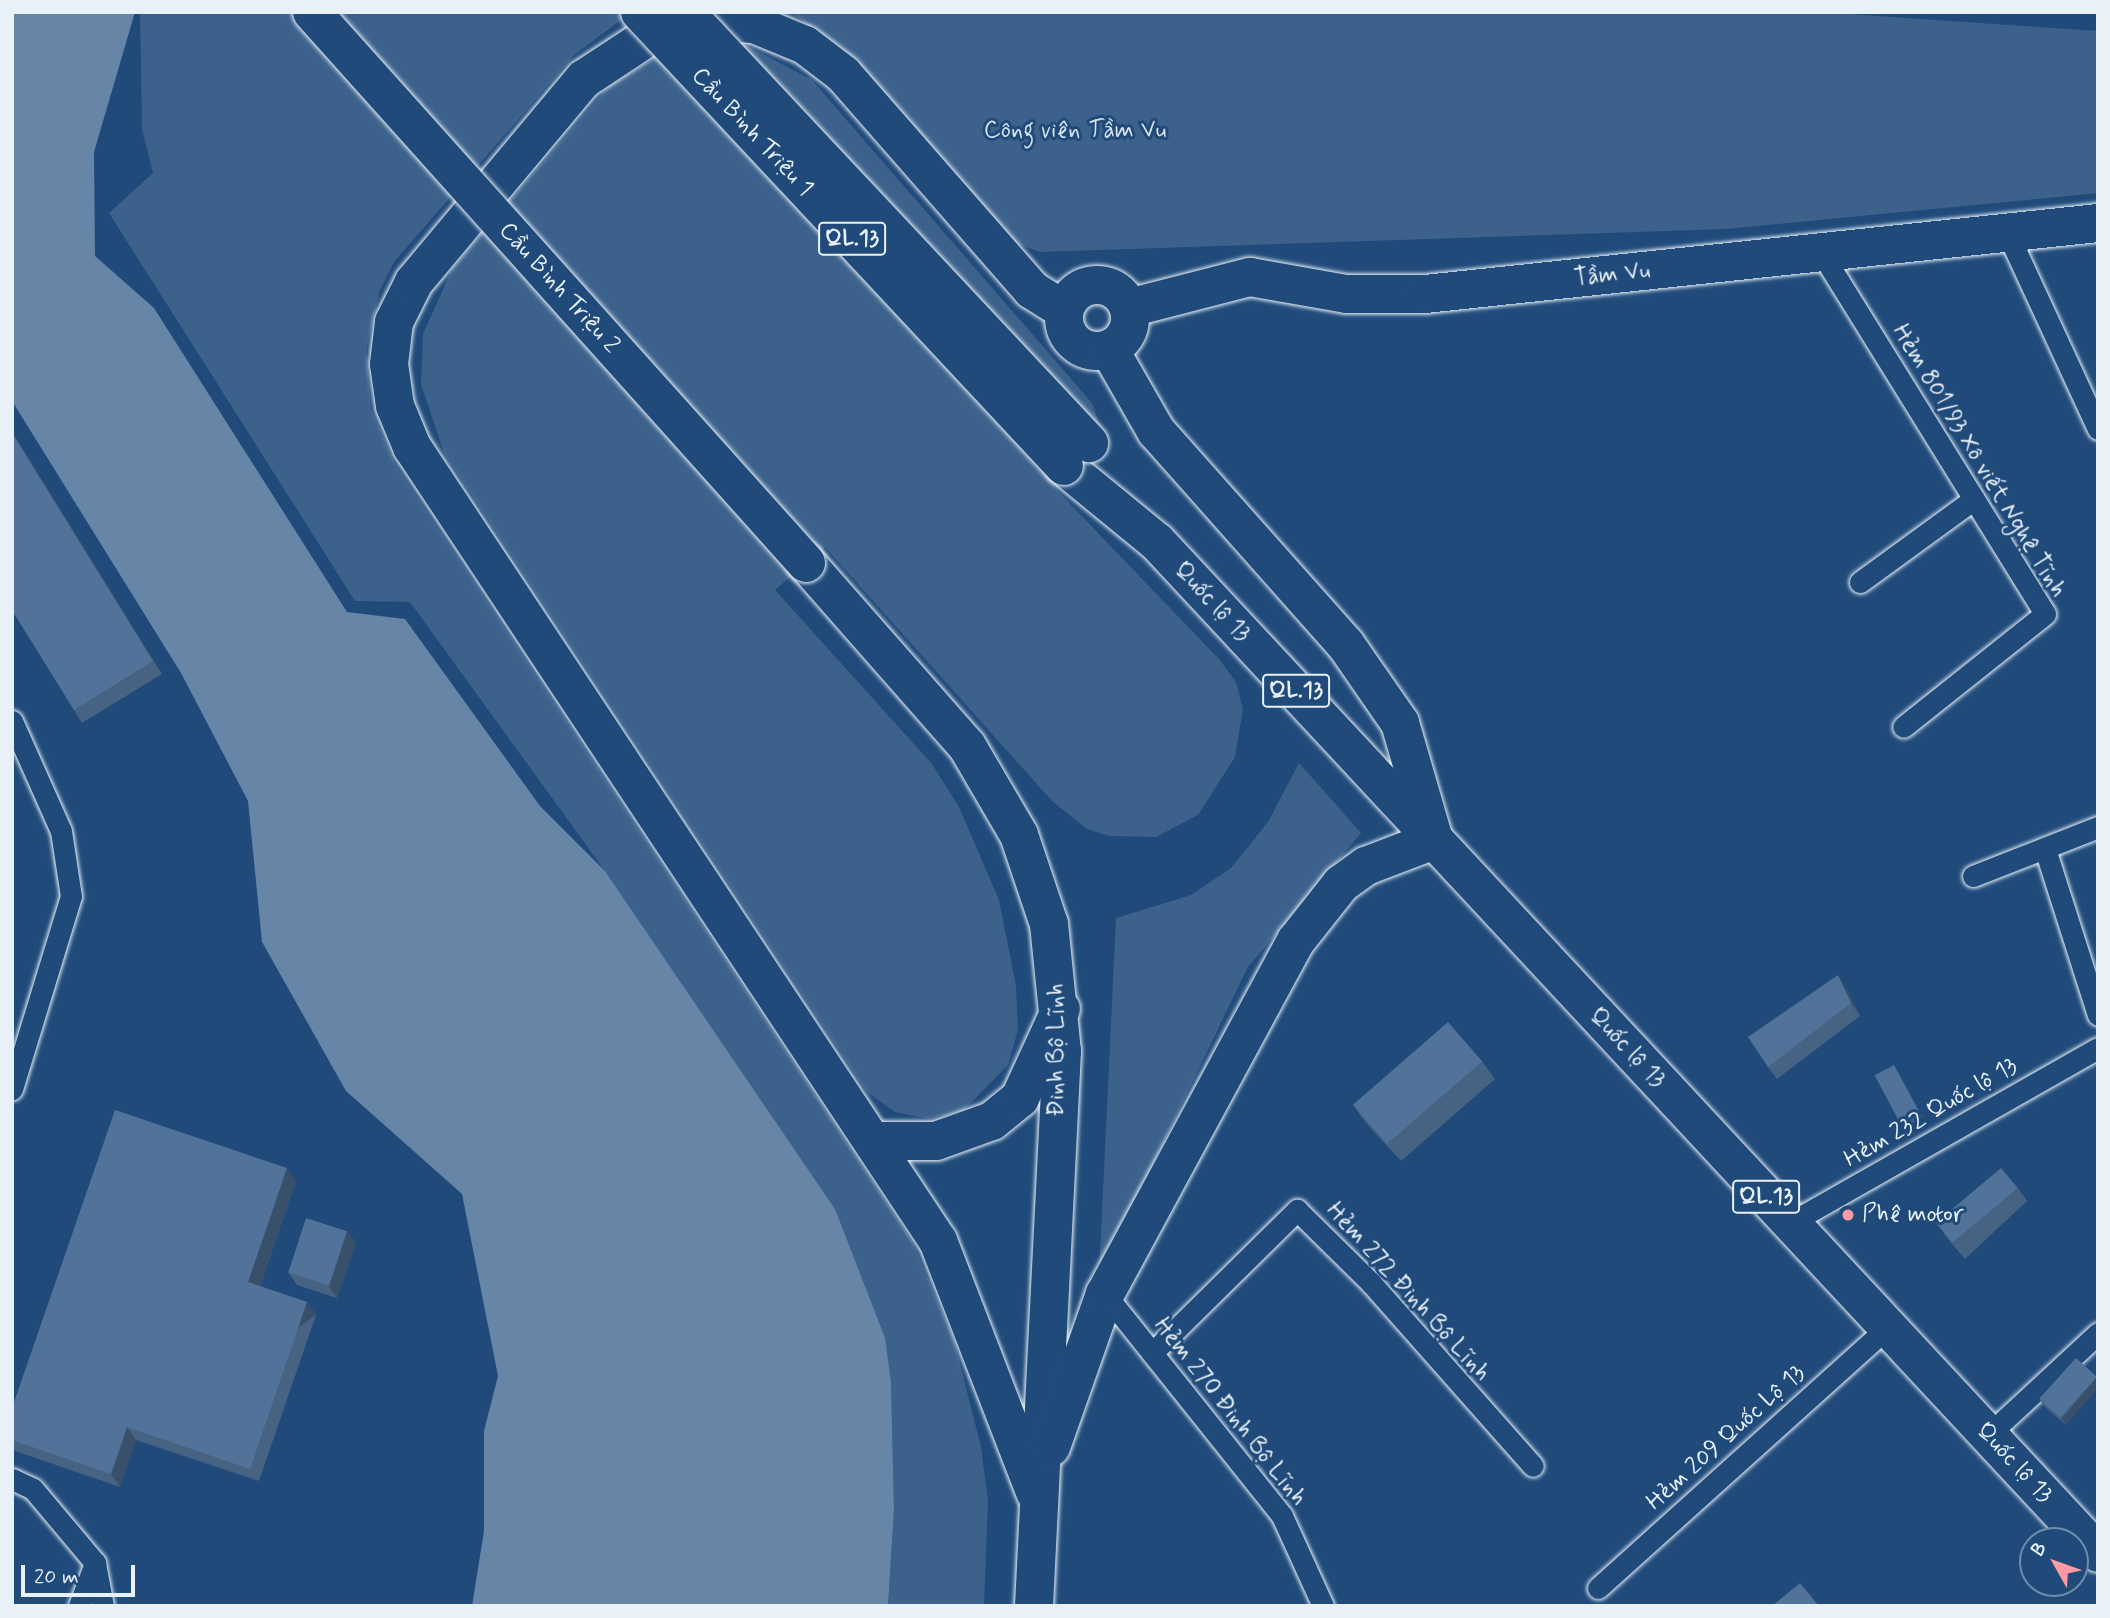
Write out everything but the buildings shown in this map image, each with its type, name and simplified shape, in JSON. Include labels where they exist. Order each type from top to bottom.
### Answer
[{"type":"main road","name":"Cầu Bình Triệu 2","points":[[312,12],[806,563]]},
{"type":"main road","name":"Cầu Bình Triệu 1","points":[[639,12],[1077,455]]},
{"type":"main road","name":"Cầu Bình Triệu 1","points":[[685,12],[1077,455]]},
{"type":"main road","points":[[1035,1492],[938,1241],[875,1141],[412,447],[392,385],[394,322],[441,243],[584,79],[657,31],[701,21],[754,24],[806,45],[833,67],[1032,290],[1065,310]]},
{"type":"main road","name":"Tầm Vu","points":[[1129,308],[1250,276],[1346,294],[1425,294],[2098,223]]},
{"type":"main road","points":[[1098,284],[1112,287],[1129,308],[1127,331],[1109,349],[1080,346],[1064,323],[1065,310],[1083,287],[1098,284]]},
{"type":"main road","points":[[1109,349],[1156,432],[1346,645],[1400,723],[1434,840]]},
{"type":"main road","name":"Quốc lộ 13","points":[[1077,455],[2098,1553]]},
{"type":"main road","name":"Đinh Bộ Lĩnh","points":[[806,563],[934,706],[995,790],[1038,883],[1061,1009],[1035,1492],[1034,1606]]},
{"type":"main road","name":"Đinh Bộ Lĩnh","points":[[1035,1492],[1105,1294],[1315,914],[1366,866],[1434,840]]},
{"type":"main road","points":[[875,1141],[936,1142],[992,1121],[1020,1098],[1061,1009]]},
{"type":"lane","points":[[2007,232],[2098,429]]},
{"type":"lane","name":"Hẻm 801/93 Xô viết Nghệ Tĩnh","points":[[1822,254],[2045,614],[1903,727]]},
{"type":"lane","points":[[1860,582],[1974,499]]},
{"type":"lane","points":[[12,721],[61,831],[71,896],[12,1089]]},
{"type":"lane","points":[[1973,876],[2098,827]]},
{"type":"lane","points":[[2045,849],[2098,1016]]},
{"type":"lane","name":"Hẻm 232 Quốc lộ 13","points":[[1790,1223],[2098,1048]]},
{"type":"lane","name":"Hẻm 272 Đinh Bộ Lĩnh","points":[[1152,1353],[1297,1210],[1371,1283],[1533,1466]]},
{"type":"lane","name":"Hẻm 270 Đinh Bộ Lĩnh","points":[[1105,1294],[1282,1516],[1323,1606]]},
{"type":"lane","name":"Hẻm 209 Quốc Lộ 13","points":[[1598,1588],[1888,1327]]},
{"type":"lane","points":[[1988,1434],[2098,1333]]},
{"type":"lane","points":[[12,1479],[33,1489],[96,1563],[103,1606]]},
{"type":"lane","points":[[79,1606],[96,1563]]},
{"type":"green space","points":[[140,12],[632,12],[574,55],[394,262],[380,290],[366,349],[371,409],[395,464],[912,1241],[954,1340],[981,1447],[988,1501],[984,1606],[888,1606],[894,1509],[891,1382],[835,1209],[605,871],[410,602],[355,601],[109,213],[153,173],[142,129]]},
{"type":"green space","name":"Công viên Tầm Vu","points":[[791,12],[1819,12],[2098,31],[2098,193],[1726,229],[1040,252],[1010,241],[854,60]]},
{"type":"green space","points":[[699,43],[748,46],[812,80],[1092,403],[1102,431],[1050,483],[1219,659],[1236,682],[1243,709],[1235,757],[1198,815],[1156,837],[1109,836],[1087,829],[1052,801],[825,547],[775,590],[932,764],[959,807],[999,900],[1016,986],[1018,1030],[1008,1065],[964,1110],[930,1119],[895,1112],[867,1092],[444,453],[421,384],[423,334],[453,267],[609,86],[674,47]]},
{"type":"green space","points":[[1299,763],[1361,833],[1248,967],[1099,1275],[1116,918],[1191,895],[1231,868],[1268,822]]},
{"type":"shaded area","points":[[12,12],[135,12],[94,152],[95,256],[154,308],[347,612],[405,619],[540,806],[605,871],[835,1209],[885,1338],[891,1382],[894,1509],[888,1606],[472,1606],[484,1531],[484,1431],[498,1376],[462,1194],[346,1091],[262,942],[248,801],[181,673],[12,401]]},
{"type":"place","name":"Phê motor","points":[[1848,1215]]}]
